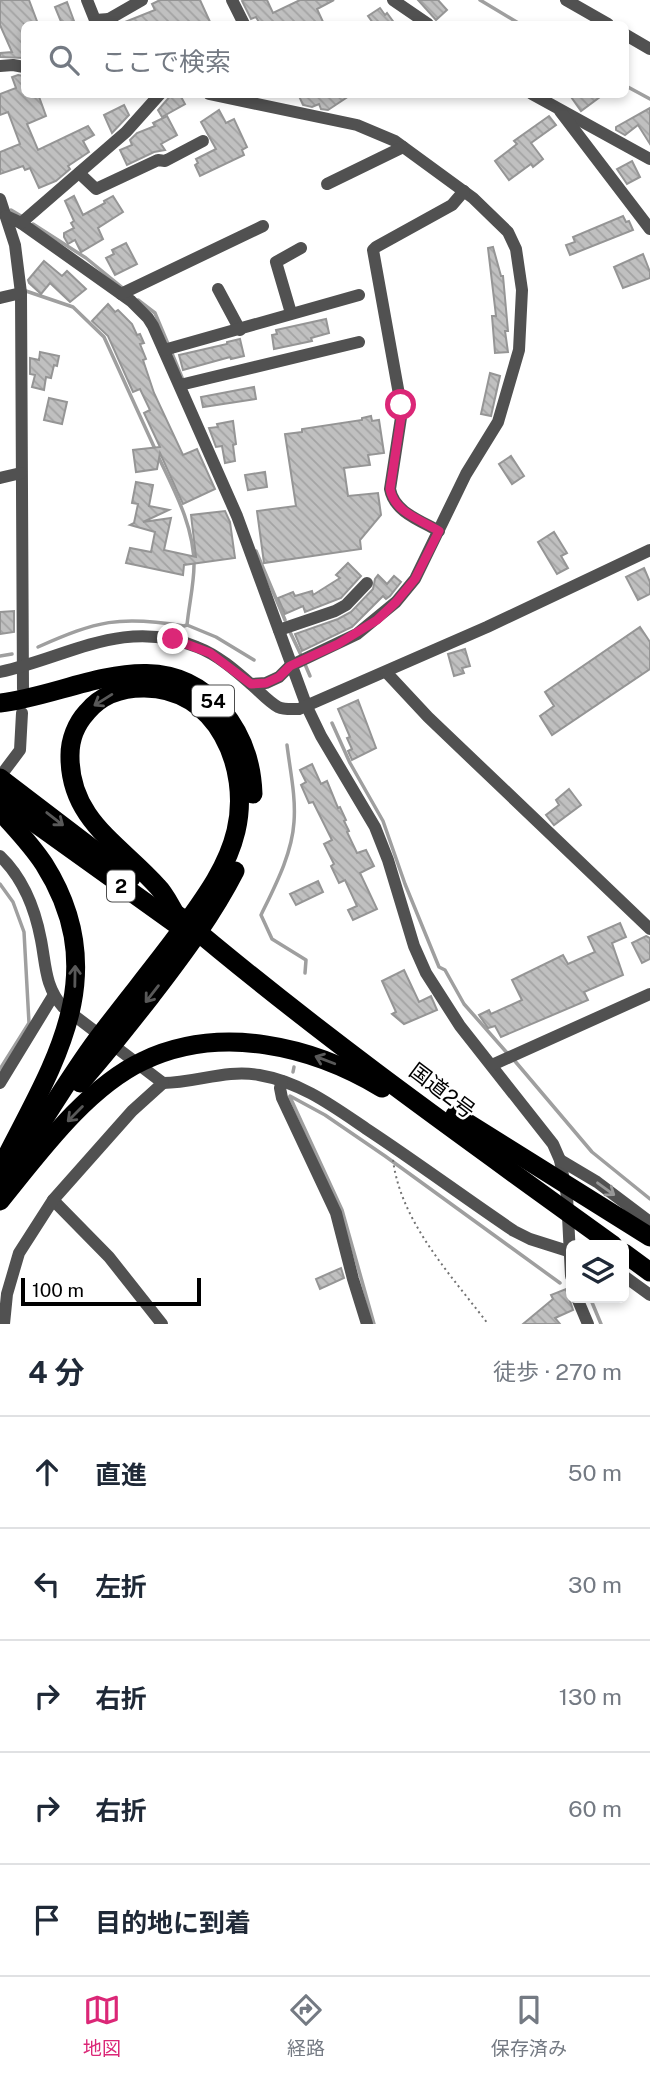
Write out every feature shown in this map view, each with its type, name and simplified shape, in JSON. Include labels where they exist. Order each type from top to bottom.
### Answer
[{"type":"highway","name":"54","points":[[0,703],[102,677],[134,673],[180,681],[194,687],[220,707],[239,734],[251,769],[253,803],[243,854],[179,947],[43,1124],[0,1187]]},
{"type":"highway","points":[[175,913],[159,887],[95,826],[76,793],[70,764],[73,737],[87,712],[109,695],[134,688],[149,688],[182,696],[209,715],[229,746],[239,779],[238,821],[211,902]]},
{"type":"highway","name":"国道2号","points":[[2,774],[310,1022],[470,1141],[527,1171],[607,1240]]},
{"type":"highway","name":"国道2号","points":[[0,798],[141,901],[244,971]]},
{"type":"highway","points":[[0,811],[45,866],[64,905],[74,947],[75,986],[68,1026],[53,1064],[0,1170]]},
{"type":"highway","points":[[0,829],[26,855],[51,891],[74,947]]},
{"type":"highway","points":[[310,1022],[368,1053],[527,1171],[649,1224]]},
{"type":"highway","points":[[0,1201],[76,1113],[136,1065],[175,1050],[214,1043],[254,1044],[294,1050],[332,1062],[352,1071],[470,1141]]},
{"type":"highway","points":[[629,1257],[650,1272]]},
{"type":"street","points":[[87,0],[95,20],[102,21]]},
{"type":"street","points":[[111,21],[142,0]]},
{"type":"street","points":[[232,0],[242,21]]},
{"type":"street","points":[[393,0],[424,21]]},
{"type":"street","points":[[566,0],[603,21]]},
{"type":"street","points":[[629,37],[650,49]]},
{"type":"street","points":[[0,66],[21,66]]},
{"type":"street","points":[[23,220],[127,132],[157,98]]},
{"type":"street","points":[[228,98],[357,125],[395,141],[464,191],[511,237],[522,290],[519,350],[498,422],[466,474],[415,579],[377,620],[338,644],[290,666],[279,677],[266,683],[251,684]]},
{"type":"street","points":[[539,98],[650,159]]},
{"type":"street","points":[[560,111],[650,229]]},
{"type":"street","points":[[79,173],[96,189],[158,160],[165,161],[203,141]]},
{"type":"street","points":[[327,184],[403,147]]},
{"type":"street","points":[[439,531],[399,508],[391,495],[402,411],[373,250],[452,205],[464,191]]},
{"type":"street","points":[[0,199],[15,244],[21,290],[23,690]]},
{"type":"street","points":[[6,216],[23,220],[124,292],[148,318],[168,349],[237,516],[290,666],[321,736],[374,827],[388,860],[414,946],[426,973],[460,1026],[553,1144],[567,1196],[569,1240]]},
{"type":"street","points":[[124,292],[263,226]]},
{"type":"street","points":[[291,313],[276,262],[301,248]]},
{"type":"street","points":[[218,289],[240,330]]},
{"type":"street","points":[[0,298],[21,290]]},
{"type":"street","points":[[168,349],[359,295]]},
{"type":"street","points":[[184,384],[359,342]]},
{"type":"street","points":[[0,478],[21,473]]},
{"type":"street","points":[[0,672],[103,639],[161,637],[210,653],[280,708],[289,710],[307,707],[487,627],[650,550]]},
{"type":"street","points":[[279,630],[335,611],[346,605],[367,583]]},
{"type":"street","points":[[386,672],[428,717],[650,929]]},
{"type":"street","points":[[2,774],[20,750],[22,713]]},
{"type":"street","points":[[0,856],[19,878],[36,917],[53,996],[63,1007],[163,1083]]},
{"type":"street","points":[[492,1065],[650,994]]},
{"type":"street","points":[[0,1083],[53,996]]},
{"type":"street","points":[[4,1324],[4,1296],[19,1253],[53,1200],[132,1111],[163,1083],[238,1073],[296,1085],[335,1108],[514,1231],[566,1250]]},
{"type":"street","points":[[282,1081],[282,1098],[336,1213],[367,1324]]},
{"type":"street","points":[[559,1160],[597,1182],[649,1224]]},
{"type":"street","points":[[53,1200],[109,1257],[162,1324]]},
{"type":"street","points":[[629,1280],[650,1295]]},
{"type":"street","points":[[580,1303],[588,1324]]},
{"type":"path","points":[[393,1163],[412,1218],[488,1324]]},
{"type":"building","points":[[0,0],[29,0],[37,21],[21,21],[21,58],[0,57],[0,53],[12,52],[0,25]]},
{"type":"building","points":[[160,0],[200,0],[210,21],[128,21],[155,10],[152,4]]},
{"type":"building","points":[[267,0],[273,13],[300,0],[334,0],[317,9],[323,21],[258,21],[256,17],[251,19],[242,1]]},
{"type":"building","points":[[418,0],[438,0],[447,10],[436,20]]},
{"type":"building","points":[[67,2],[74,21],[61,21],[55,7]]},
{"type":"building","points":[[380,8],[393,21],[372,21],[368,16]]},
{"type":"building","points":[[21,76],[21,98],[39,98],[46,116],[27,124],[38,150],[88,126],[94,135],[83,141],[89,152],[68,166],[70,169],[56,181],[39,188],[30,168],[25,170],[23,166],[0,174],[0,152],[20,144],[8,112],[0,115],[0,94],[16,88],[12,77]]},
{"type":"building","points":[[168,98],[182,98],[185,104],[162,117],[158,110]]},
{"type":"building","points":[[300,98],[346,98],[328,110],[321,109],[319,104],[312,107],[303,105]]},
{"type":"building","points":[[572,98],[599,98],[581,111]]},
{"type":"building","points":[[124,105],[129,115],[112,133],[104,115]]},
{"type":"building","points":[[650,108],[650,144],[638,125],[625,135],[616,130],[616,127]]},
{"type":"building","points":[[219,110],[226,123],[234,119],[247,147],[242,150],[244,155],[200,176],[195,165],[198,163],[196,159],[216,149],[201,122]]},
{"type":"building","points":[[167,116],[177,135],[161,144],[165,150],[154,152],[127,165],[120,150],[132,145],[130,140],[137,133],[155,126],[153,123]]},
{"type":"building","points":[[549,116],[556,125],[531,143],[543,159],[509,180],[495,161],[517,144],[514,141]]},
{"type":"building","points":[[632,161],[640,177],[627,184],[617,169]]},
{"type":"building","points":[[74,196],[83,215],[113,196],[123,212],[98,228],[103,239],[81,252],[75,240],[68,244],[64,237],[64,233],[74,228],[71,223],[74,221],[65,201]]},
{"type":"building","points":[[623,216],[633,230],[570,255],[566,245],[575,242],[573,237]]},
{"type":"building","points":[[126,243],[137,264],[115,275],[106,258],[114,254],[112,250]]},
{"type":"building","points":[[493,247],[503,276],[508,352],[495,353],[492,316],[496,316],[488,248]]},
{"type":"building","points":[[643,254],[650,278],[623,288],[614,267]]},
{"type":"building","points":[[44,261],[62,276],[67,271],[86,289],[70,302],[50,283],[41,294],[28,280]]},
{"type":"building","points":[[108,304],[132,324],[137,335],[140,334],[144,343],[140,344],[146,359],[143,360],[154,393],[183,455],[197,449],[215,489],[183,504],[160,453],[157,469],[136,472],[133,450],[160,447],[144,413],[150,410],[140,389],[133,392],[108,336],[92,321]]},
{"type":"building","points":[[326,319],[329,333],[311,338],[312,341],[274,349],[272,335],[277,334],[276,330]]},
{"type":"building","points":[[240,339],[244,356],[230,357],[183,370],[179,355]]},
{"type":"building","points":[[40,352],[59,356],[51,378],[46,377],[44,390],[32,387],[35,375],[30,374],[30,358],[39,360]]},
{"type":"building","points":[[490,373],[500,376],[491,416],[481,414]]},
{"type":"building","points":[[254,387],[256,399],[203,407],[201,397]]},
{"type":"building","points":[[49,398],[67,402],[62,424],[44,420]]},
{"type":"building","points":[[371,416],[372,421],[379,420],[384,453],[368,455],[370,465],[344,468],[348,496],[378,493],[381,515],[360,540],[361,549],[264,563],[257,511],[296,506],[285,434]]},
{"type":"building","points":[[233,421],[235,461],[225,463],[222,446],[216,447],[209,428]]},
{"type":"building","points":[[511,456],[524,476],[512,484],[499,464]]},
{"type":"building","points":[[265,472],[267,487],[248,490],[245,475]]},
{"type":"building","points":[[136,482],[153,485],[149,506],[169,510],[143,522],[171,518],[164,550],[196,557],[191,515],[225,511],[230,522],[235,558],[184,565],[183,575],[126,563],[130,548],[151,552],[155,532],[130,525],[134,523],[138,504],[132,503]]},
{"type":"building","points":[[554,532],[567,553],[561,556],[568,568],[557,574],[538,542]]},
{"type":"building","points":[[348,563],[361,576],[341,598],[305,612],[303,606],[285,614],[278,598],[293,592],[295,596],[312,591],[313,595],[340,578],[336,575]]},
{"type":"building","points":[[644,568],[650,582],[650,594],[638,600],[626,577]]},
{"type":"building","points":[[378,575],[387,584],[394,576],[401,582],[390,596],[386,599],[383,596],[352,627],[302,651],[295,634],[351,612],[373,589]]},
{"type":"building","points":[[14,611],[14,632],[0,634],[0,612]]},
{"type":"building","points":[[640,627],[650,642],[650,669],[552,735],[540,716],[554,706],[545,692]]},
{"type":"building","points":[[465,649],[470,666],[462,668],[464,673],[454,676],[448,654]]},
{"type":"building","points":[[358,700],[376,748],[352,760],[348,751],[352,749],[347,738],[350,737],[338,709]]},
{"type":"building","points":[[312,764],[321,784],[327,781],[346,820],[347,832],[357,853],[366,850],[374,866],[360,873],[377,909],[353,920],[348,910],[357,906],[345,880],[339,883],[331,866],[334,864],[324,844],[332,840],[313,802],[309,803],[301,785],[306,782],[300,770]]},
{"type":"building","points":[[569,789],[581,805],[554,825],[546,815],[559,805],[556,800]]},
{"type":"building","points":[[318,881],[323,892],[296,905],[290,894]]},
{"type":"building","points":[[620,923],[626,937],[612,943],[623,975],[584,992],[588,1000],[501,1037],[495,1026],[488,1028],[479,1015],[489,1010],[491,1014],[522,1000],[512,980],[563,955],[568,964],[595,952],[588,937]]},
{"type":"building","points":[[646,936],[650,938],[650,959],[642,963],[632,943]]},
{"type":"building","points":[[404,970],[419,1002],[431,996],[437,1010],[404,1024],[392,1014],[396,1012],[382,981]]},
{"type":"building","points":[[341,1268],[344,1278],[320,1289],[316,1279]]},
{"type":"building","points":[[566,1289],[566,1303],[571,1303],[573,1310],[555,1318],[560,1324],[523,1324],[553,1299],[551,1295]]},
{"type":"waterway","points":[[480,0],[515,21]]},
{"type":"waterway","points":[[629,88],[650,99]]},
{"type":"waterway","points":[[11,210],[21,216]]},
{"type":"waterway","points":[[33,224],[86,258],[124,289]]},
{"type":"waterway","points":[[23,290],[73,307],[104,337],[155,449]]},
{"type":"waterway","points":[[138,300],[155,313],[168,344]]},
{"type":"waterway","points":[[171,351],[183,380]]},
{"type":"waterway","points":[[158,456],[191,536],[194,565],[187,625],[216,637],[254,660]]},
{"type":"waterway","points":[[256,551],[285,620]]},
{"type":"waterway","points":[[38,647],[77,631],[109,623],[142,621],[187,625]]},
{"type":"waterway","points":[[290,632],[301,655]]},
{"type":"waterway","points":[[0,656],[12,654]]},
{"type":"waterway","points":[[304,662],[310,676]]},
{"type":"waterway","points":[[332,723],[350,763],[383,821],[439,967],[445,970],[464,1004],[508,1054]]},
{"type":"waterway","points":[[287,745],[294,803],[293,834],[282,870],[261,915],[272,939],[306,960],[305,973]]},
{"type":"waterway","points":[[0,884],[13,902],[24,932],[29,1023],[0,1069]]},
{"type":"waterway","points":[[514,1060],[592,1152],[650,1199]]},
{"type":"waterway","points":[[293,1072],[294,1067]]},
{"type":"waterway","points":[[290,1096],[325,1115],[385,1156],[560,1283]]},
{"type":"waterway","points":[[290,1097],[342,1210],[374,1324]]},
{"type":"waterway","points":[[592,1303],[601,1324]]},
{"type":"route","points":[[173,639],[210,653],[251,684],[266,683],[279,677],[290,666],[357,634],[396,602],[415,579],[439,531],[399,508],[391,495],[401,405]]}]
